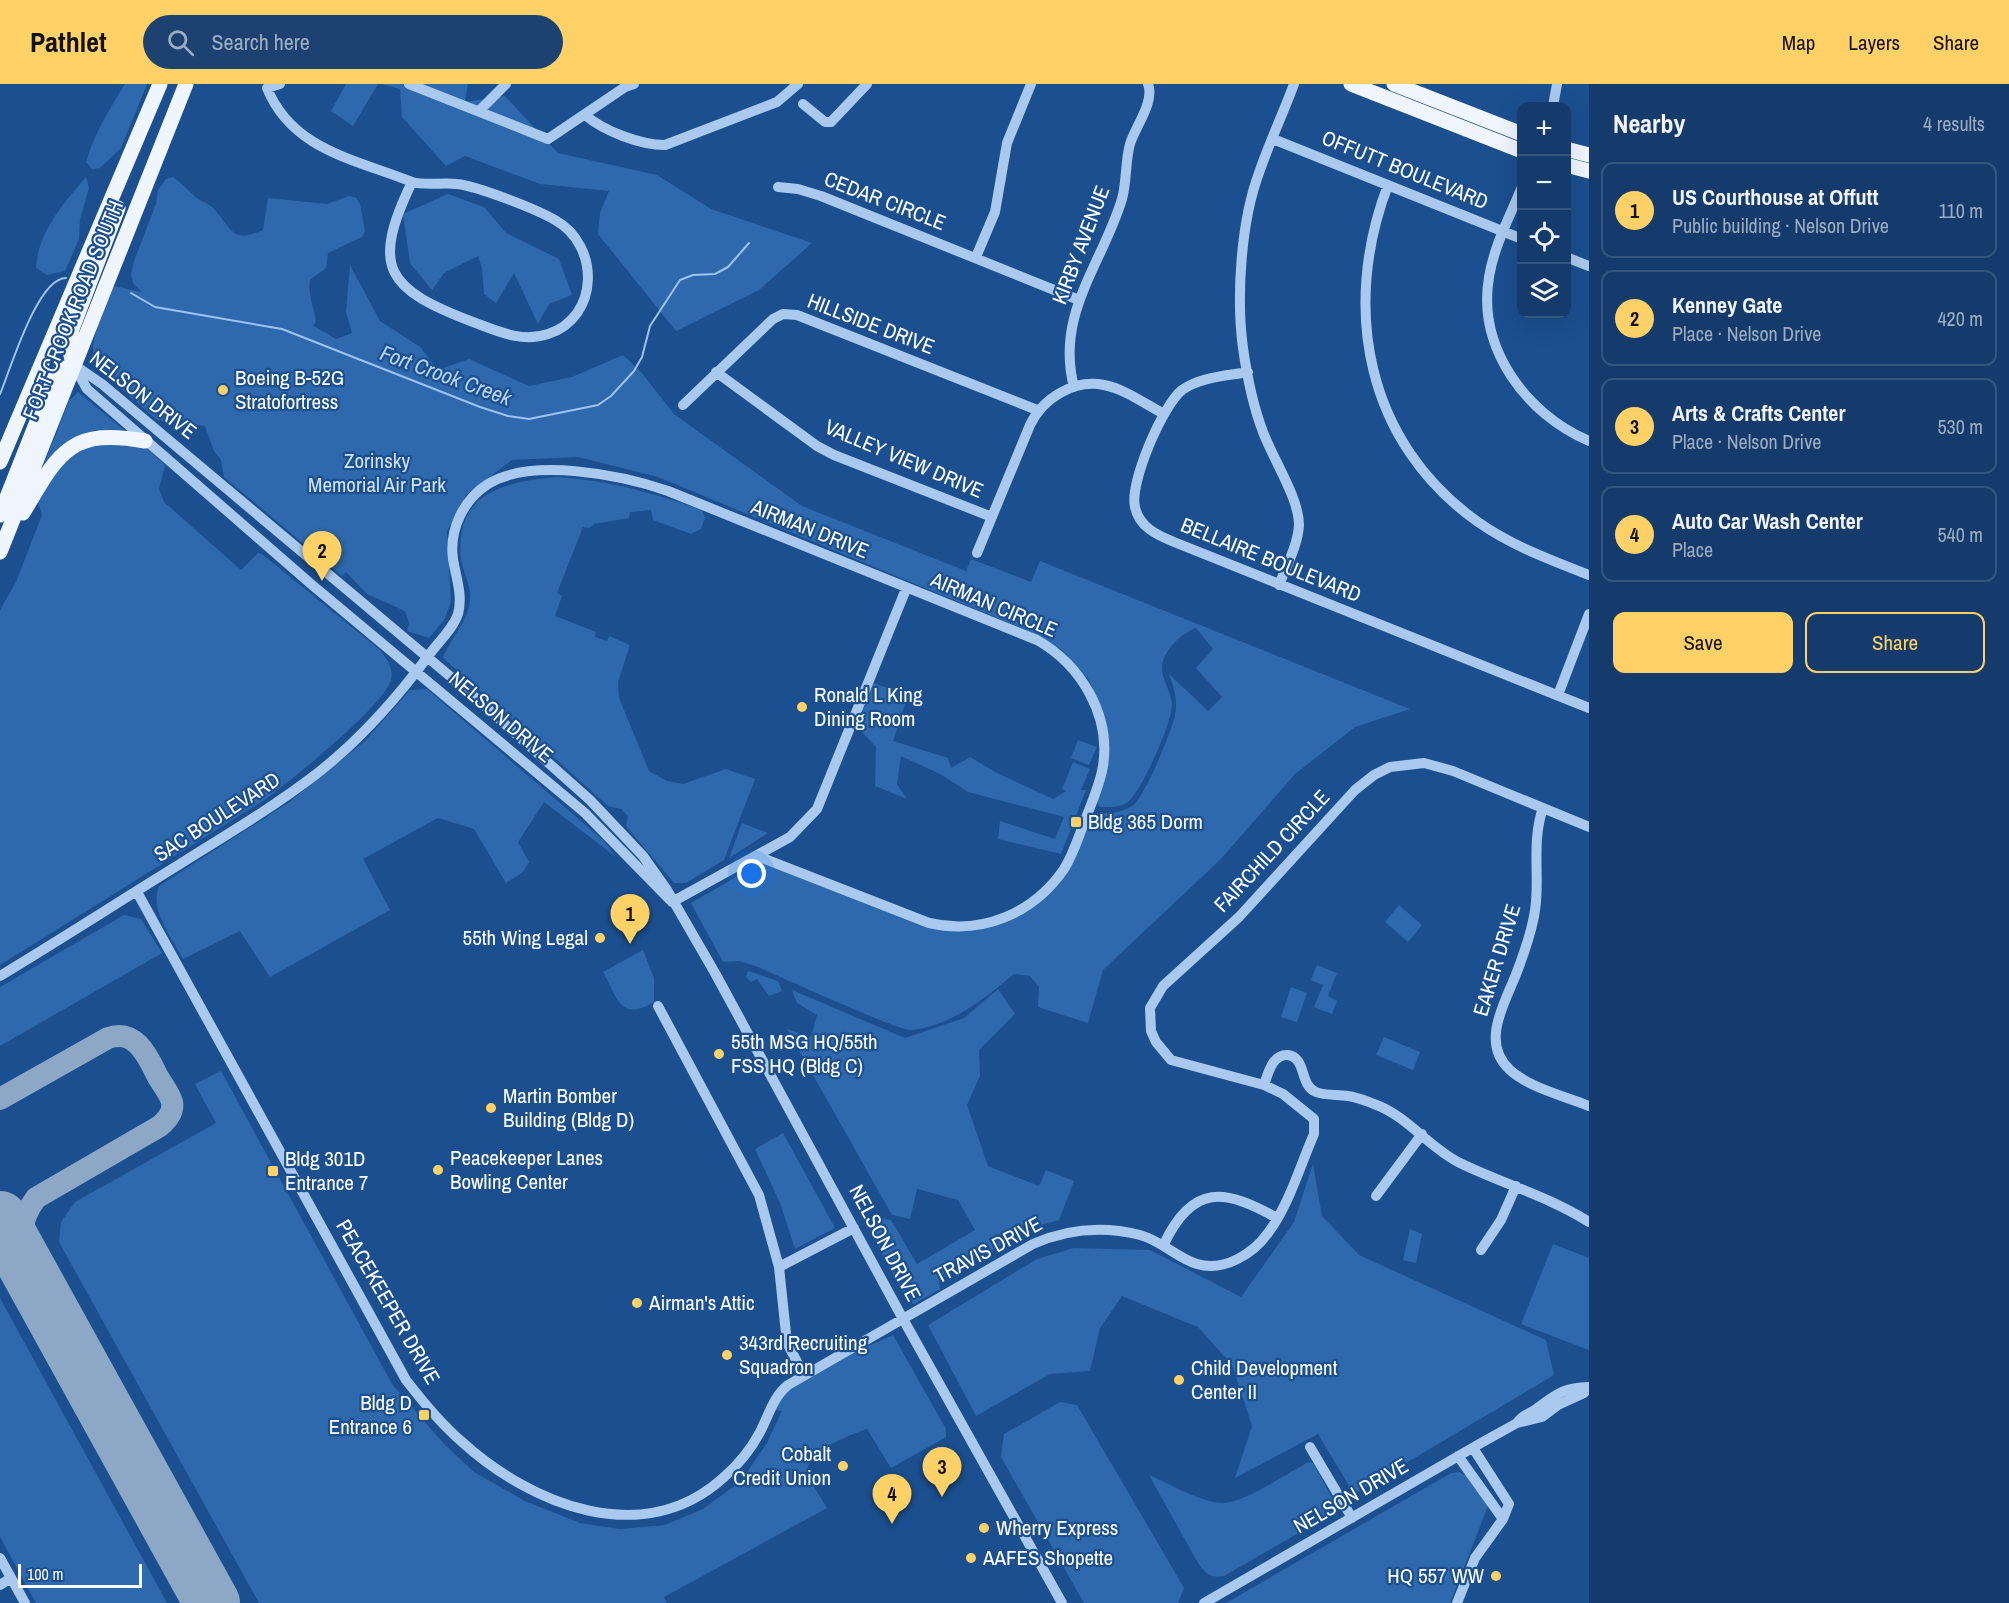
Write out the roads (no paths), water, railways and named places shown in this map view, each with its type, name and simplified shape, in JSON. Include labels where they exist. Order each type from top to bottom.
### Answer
[{"type":"main road","name":"FORT CROOK ROAD SOUTH","points":[[0,462],[160,84]]},
{"type":"main road","name":"FORT CROOK ROAD SOUTH","points":[[0,552],[186,84]]},
{"type":"main road","points":[[1351,84],[1517,149]]},
{"type":"main road","points":[[1394,84],[1517,132]]},
{"type":"main road","points":[[0,515],[53,381],[57,373],[73,364],[69,347],[72,329],[133,167],[153,100]]},
{"type":"main road","points":[[1571,150],[1589,155]]},
{"type":"main road","points":[[1571,166],[1589,171]]},
{"type":"main road","points":[[0,552],[42,481],[65,451],[75,444],[97,436],[145,441]]},
{"type":"street","points":[[280,84],[267,88],[277,110],[302,136],[412,182],[423,185],[455,183],[472,187],[554,219],[568,229],[582,246],[588,262],[585,296],[579,310],[556,331],[527,338],[510,335],[461,317],[425,303],[411,293],[398,279],[389,252],[390,235],[412,182]]},
{"type":"street","points":[[409,84],[530,134],[548,139],[624,87],[634,84]]},
{"type":"street","points":[[479,111],[506,84]]},
{"type":"street","points":[[585,115],[595,124],[652,145],[665,145],[777,102],[798,84]]},
{"type":"street","points":[[802,104],[825,122],[831,122],[867,84]]},
{"type":"street","points":[[976,258],[995,212],[1007,143],[1031,84]]},
{"type":"street","name":"KIRBY AVENUE","points":[[1074,387],[1068,343],[1079,300],[1122,197],[1130,144],[1150,96],[1148,84]]},
{"type":"street","points":[[1279,585],[1295,543],[1298,519],[1294,502],[1263,432],[1248,372],[1243,346],[1242,265],[1250,203],[1258,174],[1294,84]]},
{"type":"street","points":[[1554,102],[1557,84]]},
{"type":"street","name":"OFFUTT BOULEVARD","points":[[1273,139],[1517,237]]},
{"type":"street","points":[[1388,184],[1371,234],[1365,269],[1364,317],[1368,350],[1375,378],[1396,428],[1414,458],[1435,484],[1478,522],[1516,545],[1589,575]]},
{"type":"street","name":"CEDAR CIRCLE","points":[[778,187],[798,189],[822,196],[1079,300]]},
{"type":"street","points":[[1517,196],[1503,231],[1489,279],[1488,303],[1492,328],[1502,362],[1534,406],[1558,424],[1589,441]]},
{"type":"street","points":[[1571,259],[1589,266]]},
{"type":"street","name":"HILLSIDE DRIVE","points":[[683,405],[773,319],[783,314],[797,315],[1037,410]]},
{"type":"street","name":"NELSON DRIVE","points":[[73,364],[78,377],[87,389],[415,671],[585,813],[672,902]]},
{"type":"street","name":"NELSON DRIVE","points":[[73,364],[102,384],[427,657],[608,817],[658,874],[672,902],[715,973],[903,1319],[1062,1603]]},
{"type":"street","name":"VALLEY VIEW DRIVE","points":[[716,372],[817,446],[834,455],[992,517]]},
{"type":"street","name":"BELLAIRE BOULEVARD","points":[[1248,372],[1193,384],[1176,395],[1164,414],[1135,488],[1135,509],[1143,523],[1154,533],[1279,585],[1589,708]]},
{"type":"street","points":[[977,553],[1037,410],[1056,395],[1074,387],[1103,384],[1164,414]]},
{"type":"street","name":"AIRMAN DRIVE","points":[[427,657],[458,614],[459,588],[452,547],[458,519],[468,502],[487,484],[514,474],[590,472],[644,483],[906,589]]},
{"type":"street","name":"AIRMAN CIRCLE","points":[[906,589],[1046,646],[1070,666],[1089,693],[1103,730],[1103,765],[1090,808],[1065,867],[1038,898],[1015,914],[978,926],[951,927],[928,923],[757,856],[797,832],[817,809],[906,589]]},
{"type":"street","points":[[1558,695],[1589,614]]},
{"type":"street","name":"SAC BOULEVARD","points":[[0,976],[273,806],[317,774],[352,742],[427,657]]},
{"type":"street","name":"FAIRCHILD CIRCLE","points":[[1277,1218],[1316,1127],[1314,1119],[1305,1109],[1264,1085],[1171,1060],[1156,1042],[1151,1031],[1150,1008],[1162,986],[1239,917],[1355,790],[1390,767],[1424,763],[1445,768],[1589,827]]},
{"type":"street","name":"EAKER DRIVE","points":[[1543,808],[1535,842],[1537,887],[1534,919],[1496,1024],[1497,1044],[1503,1063],[1522,1079],[1589,1106]]},
{"type":"street","points":[[672,902],[757,856]]},
{"type":"street","name":"PEACEKEEPER DRIVE","points":[[137,891],[406,1380],[449,1431],[481,1458],[532,1490],[581,1511],[620,1517],[658,1512],[697,1496],[723,1478],[752,1444],[778,1394],[804,1375],[903,1319]]},
{"type":"street","points":[[658,1006],[759,1195],[779,1267],[787,1343],[804,1375]]},
{"type":"street","points":[[1264,1085],[1272,1063],[1279,1057],[1288,1055],[1296,1059],[1302,1068],[1303,1079],[1309,1088],[1317,1093],[1349,1096],[1376,1104],[1396,1114],[1459,1162],[1549,1200],[1589,1222]]},
{"type":"street","points":[[1376,1196],[1422,1134]]},
{"type":"street","points":[[1481,1250],[1496,1228],[1516,1186]]},
{"type":"street","points":[[1164,1244],[1181,1214],[1206,1199],[1234,1197],[1277,1218]]},
{"type":"street","name":"TRAVIS DRIVE","points":[[903,1319],[1021,1250],[1057,1235],[1111,1230],[1143,1236],[1164,1244],[1196,1264],[1219,1264],[1232,1262],[1251,1252],[1269,1232],[1277,1218]]},
{"type":"street","points":[[779,1267],[854,1228]]},
{"type":"street","name":"NELSON DRIVE","points":[[1204,1603],[1517,1423],[1521,1417],[1536,1409],[1552,1395],[1588,1387]]},
{"type":"street","points":[[1310,1447],[1352,1518]]},
{"type":"street","points":[[1457,1603],[1475,1558],[1503,1519],[1509,1504],[1473,1448]]},
{"type":"street","points":[[1458,1456],[1503,1519]]},
{"type":"street","points":[[0,1558],[25,1603]]},
{"type":"street","points":[[0,1585],[11,1578]]},
{"type":"waterway","name":"Fort Crook Creek","points":[[131,293],[155,307],[282,329],[480,407],[508,416],[529,419],[598,405],[611,396],[634,371],[642,357],[650,326],[680,280],[693,275],[715,274],[728,267],[749,243]]},
{"type":"waterway","name":"Fort Crook Creek","points":[[0,394],[35,309],[55,282],[66,278]]},
{"type":"place","name":"Boeing B-52G Stratofortress","points":[[223,390]]},
{"type":"place","name":"Kenney Gate","points":[[322,581]]},
{"type":"place","name":"Ronald L King Dining Room","points":[[802,707]]},
{"type":"place","name":"Bldg 365 Dorm","points":[[1076,822]]},
{"type":"place","name":"55th Wing Legal","points":[[600,938]]},
{"type":"place","name":"US Courthouse at Offutt","points":[[630,944]]},
{"type":"place","name":"55th MSG HQ/55th FSS HQ (Bldg C)","points":[[719,1054]]},
{"type":"place","name":"Martin Bomber Building (Bldg D)","points":[[491,1108]]},
{"type":"place","name":"Peacekeeper Lanes Bowling Center","points":[[438,1170]]},
{"type":"place","name":"Bldg 301D Entrance 7","points":[[273,1171]]},
{"type":"place","name":"Airman's Attic","points":[[637,1303]]},
{"type":"place","name":"343rd Recruiting Squadron","points":[[727,1355]]},
{"type":"place","name":"Child Development Center II","points":[[1179,1380]]},
{"type":"place","name":"Bldg D Entrance 6","points":[[424,1415]]},
{"type":"place","name":"Cobalt Credit Union","points":[[843,1466]]},
{"type":"place","name":"Arts & Crafts Center","points":[[942,1497]]},
{"type":"place","name":"Auto Car Wash Center","points":[[892,1524]]},
{"type":"place","name":"Wherry Express","points":[[984,1528]]},
{"type":"place","name":"AAFES Shopette","points":[[971,1558]]},
{"type":"place","name":"HQ 557 WW","points":[[1496,1576]]},
{"type":"park label","name":"Zorinsky Memorial Air Park","points":[[377,473]]}]
